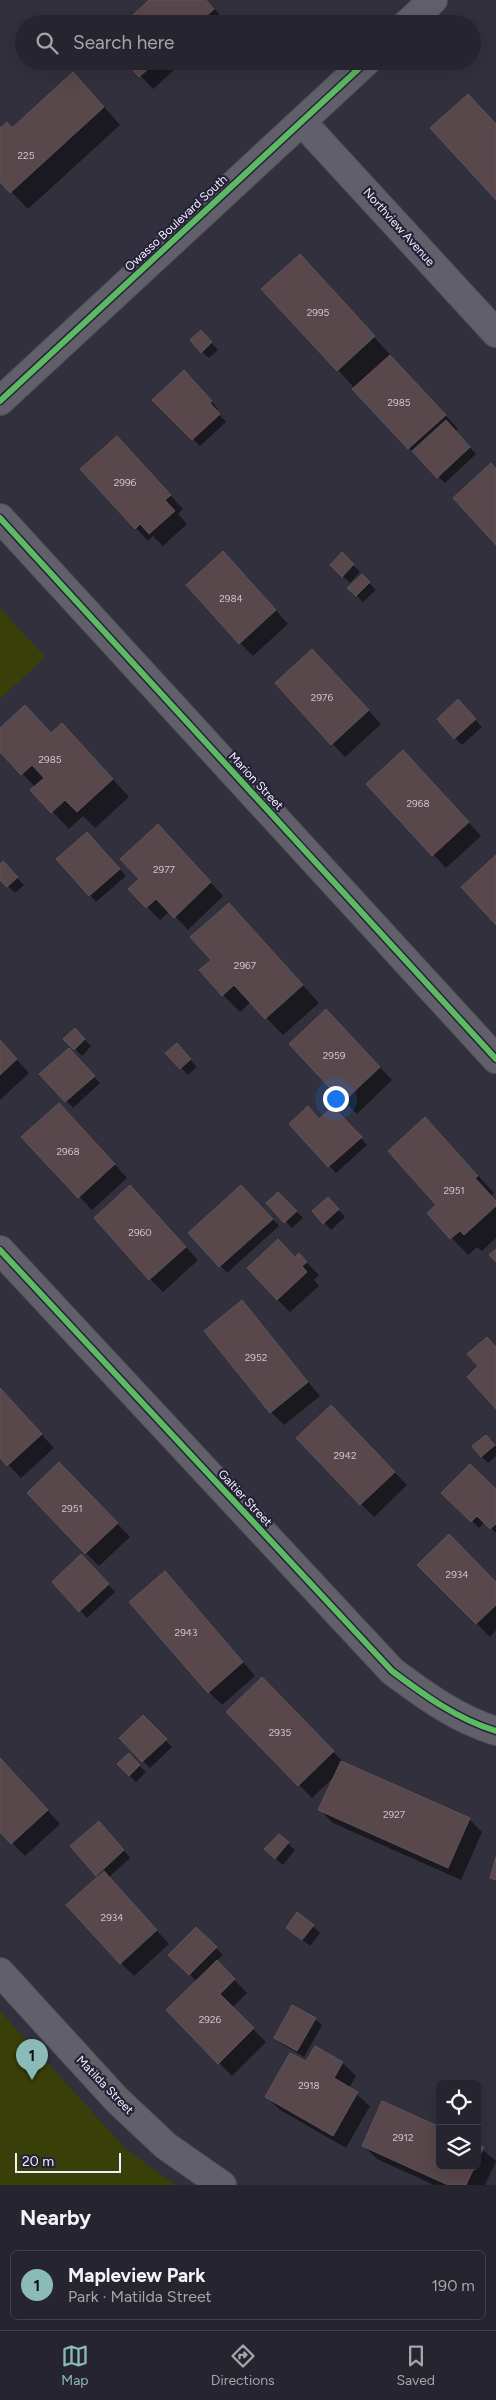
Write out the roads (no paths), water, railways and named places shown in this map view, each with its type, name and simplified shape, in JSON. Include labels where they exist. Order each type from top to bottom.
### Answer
[{"type":"street","points":[[417,15],[433,0]]},
{"type":"street","name":"Owasso Boulevard South","points":[[0,401],[357,70]]},
{"type":"street","name":"Northview Avenue","points":[[302,122],[496,333]]},
{"type":"street","name":"Marion Street","points":[[0,518],[496,1059]]},
{"type":"street","name":"Galtier Street","points":[[0,1250],[392,1671],[434,1703],[482,1727],[496,1731]]},
{"type":"street","name":"Matilda Street","points":[[0,1972],[117,2100],[166,2146],[222,2185]]},
{"type":"place","name":"Mapleview Park","points":[[32,2080]]}]
